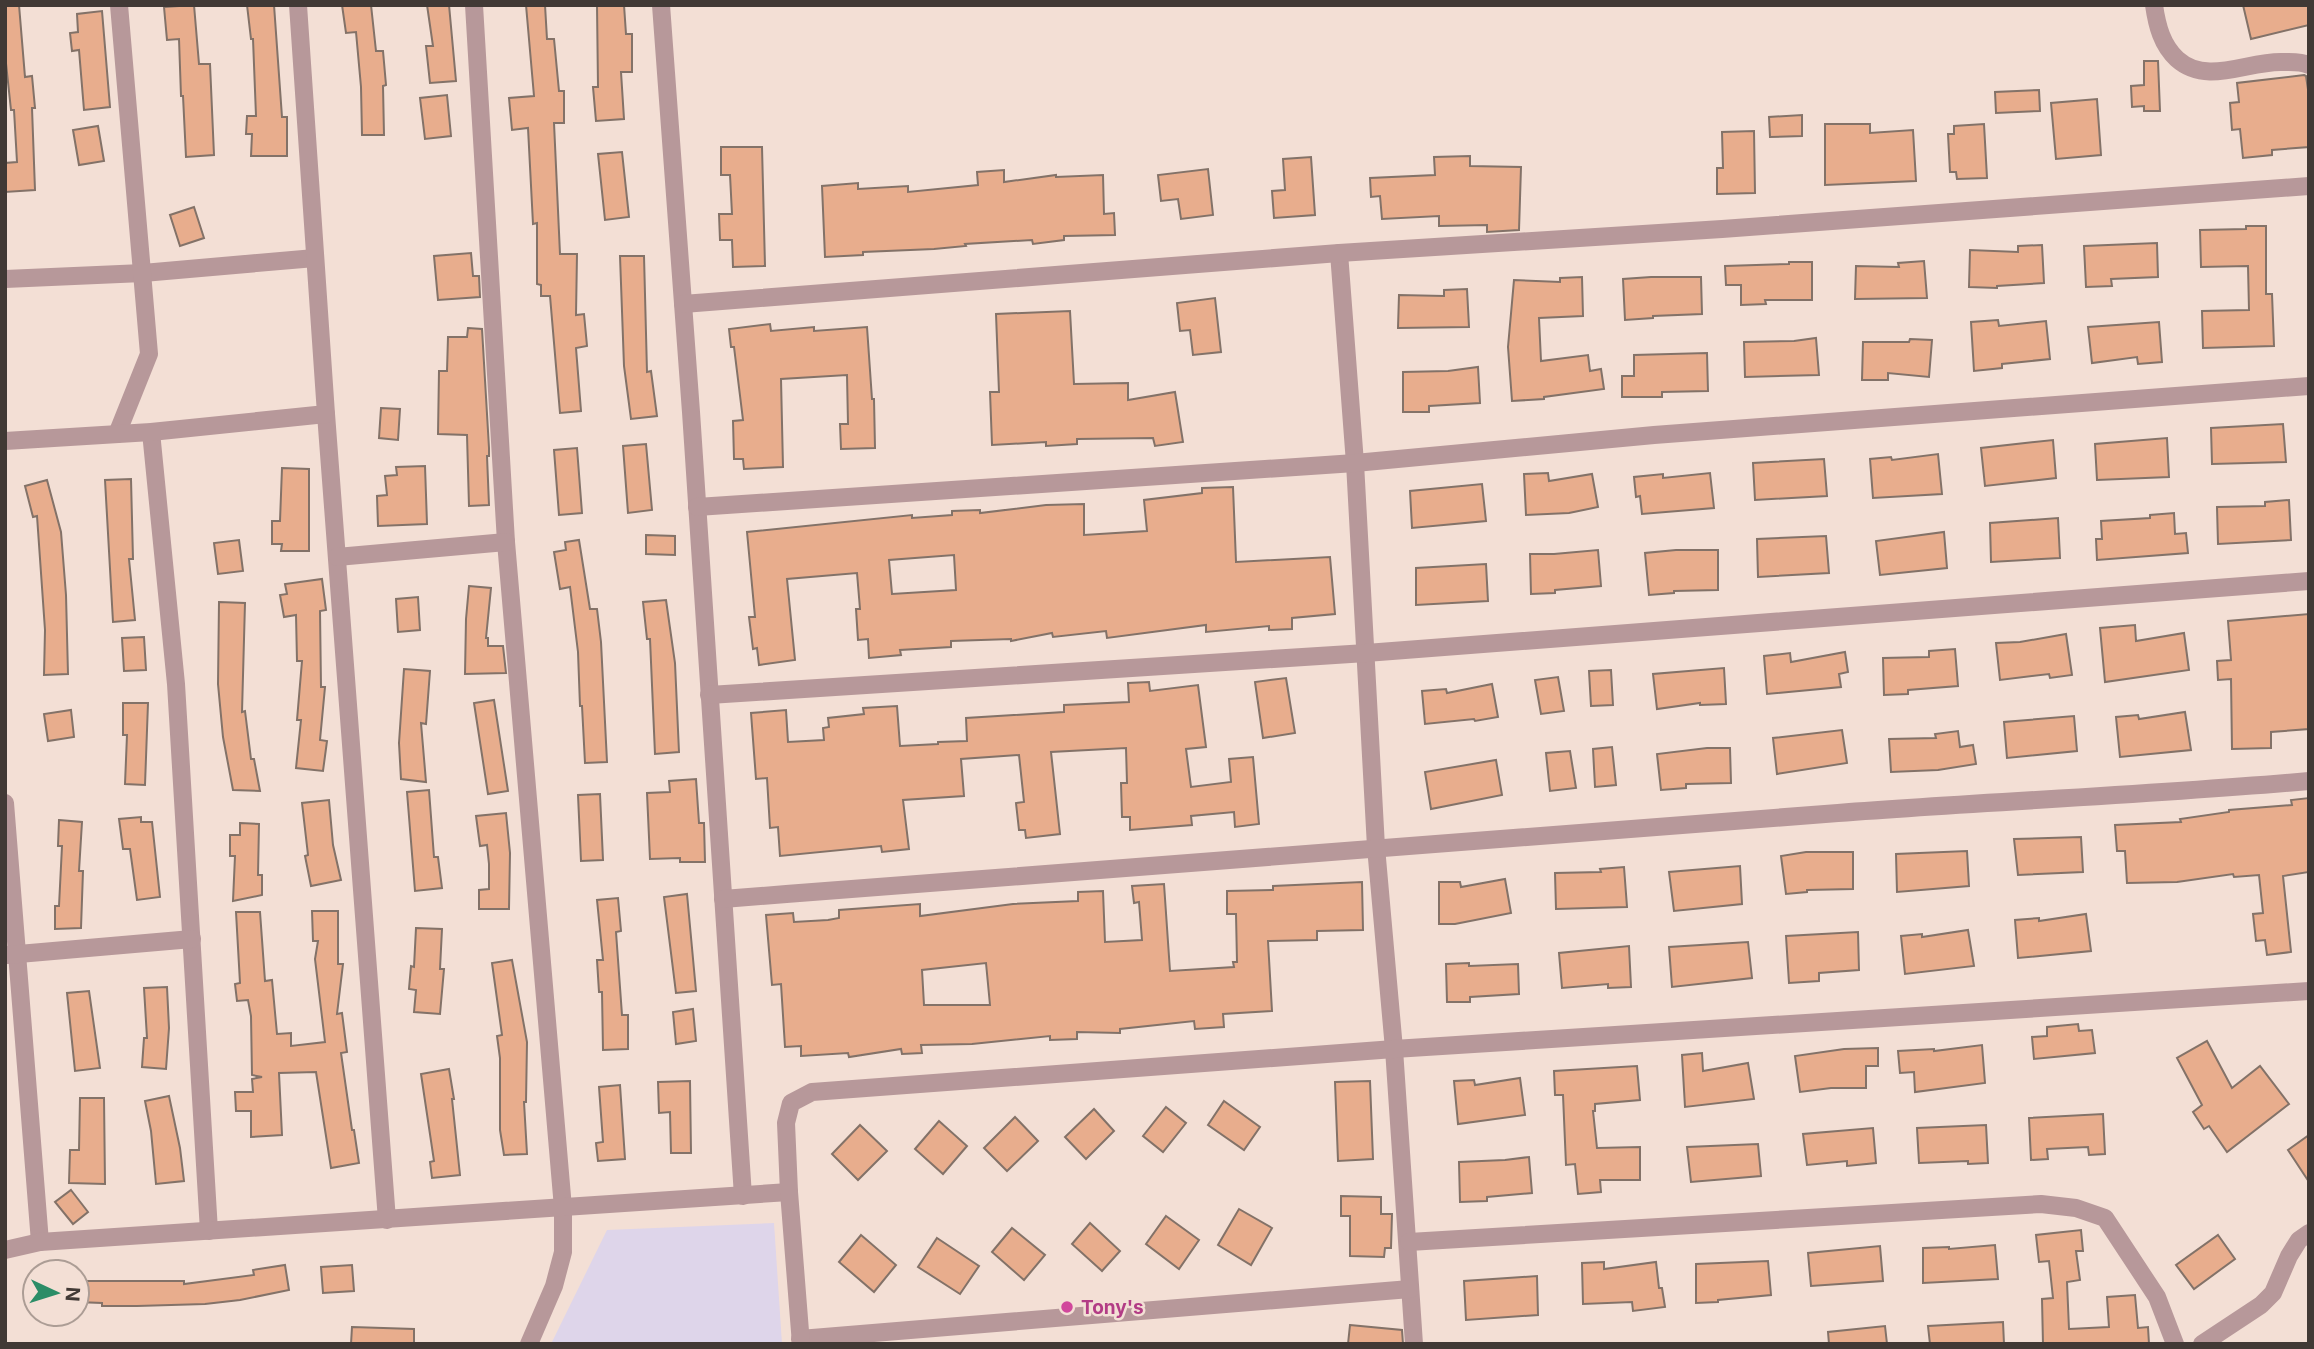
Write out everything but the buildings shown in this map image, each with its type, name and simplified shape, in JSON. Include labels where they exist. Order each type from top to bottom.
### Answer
[{"type":"street","points":[[117,434],[149,354],[119,5]]},
{"type":"street","points":[[298,5],[387,1220]]},
{"type":"street","points":[[474,5],[506,542],[563,1208],[563,1252],[554,1286],[529,1344]]},
{"type":"street","points":[[662,5],[743,1196]]},
{"type":"street","points":[[2154,5],[2157,24],[2167,50],[2188,68],[2208,73],[2272,62],[2303,62],[2309,65]]},
{"type":"street","points":[[683,303],[1339,253],[1722,229],[2309,186]]},
{"type":"street","points":[[1339,253],[1355,463],[1376,847],[1409,1242],[1414,1344]]},
{"type":"street","points":[[5,279],[143,273],[315,258]]},
{"type":"street","points":[[697,507],[1355,463],[1654,435],[2309,386]]},
{"type":"street","points":[[5,442],[151,432],[326,414]]},
{"type":"street","points":[[151,432],[176,684],[209,1231]]},
{"type":"street","points":[[337,557],[506,542]]},
{"type":"street","points":[[709,695],[1366,653],[2309,582]]},
{"type":"street","points":[[723,899],[1376,847],[1979,802],[2218,789],[2309,780]]},
{"type":"street","points":[[5,803],[11,955],[40,1242]]},
{"type":"street","points":[[11,955],[192,939]]},
{"type":"street","points":[[1410,1290],[801,1341],[786,1123],[791,1104],[812,1092],[1394,1049],[2309,991]]},
{"type":"street","points":[[5,1250],[40,1242],[789,1192]]},
{"type":"street","points":[[1409,1242],[2041,1204],[2076,1208],[2105,1218],[2157,1297],[2175,1344]]},
{"type":"street","points":[[2202,1344],[2261,1305],[2273,1293],[2289,1256],[2299,1240],[2309,1233]]},
{"type":"shaded area","points":[[774,1223],[782,1344],[551,1344],[607,1230]]},
{"type":"place","name":"Tony's","points":[[1067,1307]]}]
